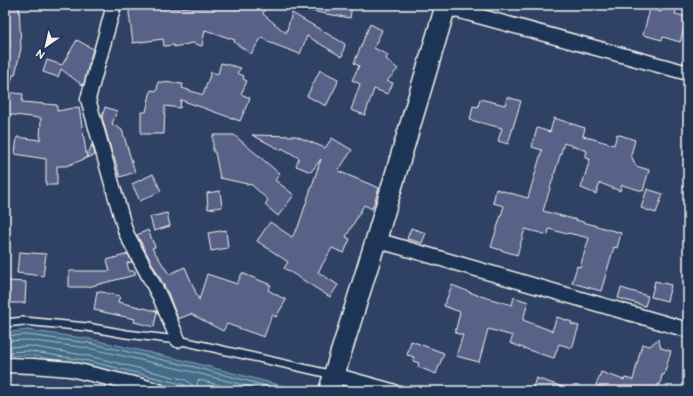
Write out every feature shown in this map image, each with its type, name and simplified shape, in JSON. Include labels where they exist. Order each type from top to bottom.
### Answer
[{"type":"street","points":[[114,5],[88,99],[126,233],[160,297],[178,340]]},
{"type":"street","points":[[392,391],[331,383],[376,240],[443,6],[688,73]]},
{"type":"street","points":[[376,240],[688,330]]},
{"type":"street","points":[[5,365],[70,369],[158,391]]},
{"type":"lane","points":[[5,323],[24,321],[87,327],[126,334],[178,340],[331,383]]},
{"type":"water","points":[[27,330],[90,339],[195,363],[302,391],[191,391],[88,365],[28,355],[5,356],[5,333]]},
{"type":"building","points":[[19,5],[21,48],[15,75],[13,75],[9,91],[5,91],[5,44],[10,46],[9,21],[5,21],[5,6]]},
{"type":"building","points":[[130,5],[152,5],[152,8],[220,7],[217,5],[266,5],[263,14],[286,33],[292,13],[345,44],[342,57],[307,36],[300,54],[268,42],[262,37],[251,54],[234,42],[235,40],[205,30],[202,46],[192,43],[174,47],[174,45],[164,46],[163,39],[133,43],[129,13]]},
{"type":"building","points":[[311,5],[352,5],[350,18],[310,11]]},
{"type":"building","points":[[663,5],[677,8],[675,14],[687,17],[680,42],[663,37],[662,40],[643,35],[650,9],[661,12]]},
{"type":"building","points":[[370,24],[382,30],[374,48],[388,55],[386,59],[398,69],[387,81],[393,83],[388,94],[374,89],[365,115],[351,110],[360,84],[352,80],[359,66],[354,63]]},
{"type":"building","points":[[77,40],[93,49],[84,83],[82,85],[61,69],[58,77],[43,72],[47,60],[62,65]]},
{"type":"building","points":[[221,63],[241,68],[237,73],[244,76],[243,79],[247,81],[241,94],[250,98],[240,121],[181,100],[180,108],[165,106],[164,134],[141,134],[141,112],[146,112],[151,90],[157,91],[158,82],[183,84],[182,88],[203,95],[211,72],[218,74]]},
{"type":"building","points":[[320,70],[338,79],[326,106],[307,96]]},
{"type":"building","points":[[5,92],[23,94],[22,102],[57,105],[57,111],[79,107],[87,158],[92,144],[95,155],[66,166],[57,166],[57,185],[46,185],[46,159],[15,154],[17,137],[40,140],[41,118],[5,114]]},
{"type":"building","points":[[507,97],[521,101],[508,144],[498,141],[502,128],[470,120],[473,106],[478,107],[480,99],[505,105]]},
{"type":"building","points":[[105,107],[117,111],[112,124],[122,130],[135,172],[120,177],[102,117]]},
{"type":"building","points":[[554,118],[585,128],[583,136],[614,145],[617,134],[635,140],[631,155],[636,166],[649,170],[643,191],[622,185],[620,191],[600,183],[596,194],[581,188],[590,159],[585,158],[587,151],[564,143],[543,211],[621,233],[617,248],[614,247],[601,291],[572,283],[577,266],[580,267],[589,238],[549,229],[548,235],[525,229],[517,255],[491,247],[504,206],[493,203],[496,189],[528,198],[542,150],[532,147],[537,128],[550,132]]},
{"type":"building","points":[[213,135],[234,135],[280,174],[275,180],[294,195],[278,216],[265,205],[268,200],[252,185],[220,178],[215,152],[213,152]]},
{"type":"building","points":[[252,135],[296,136],[325,148],[332,138],[352,150],[338,171],[379,188],[372,209],[364,205],[346,237],[350,239],[344,253],[332,248],[318,272],[338,285],[330,297],[284,268],[288,262],[257,241],[270,222],[292,237],[298,227],[321,159],[311,172],[296,166],[299,158],[282,148],[281,150]]},
{"type":"building","points":[[153,174],[161,191],[140,201],[132,184]]},
{"type":"building","points":[[647,189],[663,194],[656,213],[641,208]]},
{"type":"building","points":[[220,191],[222,207],[208,209],[207,193]]},
{"type":"building","points":[[167,213],[170,226],[154,231],[150,217]]},
{"type":"building","points":[[411,228],[426,233],[422,243],[407,239]]},
{"type":"building","points":[[148,230],[155,247],[152,248],[169,274],[185,267],[199,300],[207,274],[237,284],[242,273],[271,285],[268,290],[286,300],[276,317],[272,315],[264,337],[227,324],[223,331],[191,314],[178,319],[168,293],[137,235]]},
{"type":"building","points":[[226,230],[228,248],[211,251],[208,233]]},
{"type":"building","points":[[19,252],[46,254],[43,276],[17,273]]},
{"type":"building","points":[[128,254],[132,262],[127,263],[129,271],[135,271],[135,275],[88,287],[69,287],[69,271],[110,271],[107,260]]},
{"type":"building","points":[[8,281],[26,282],[25,303],[7,303]]},
{"type":"building","points":[[655,281],[671,285],[667,301],[651,297]]},
{"type":"building","points":[[452,285],[477,295],[512,305],[514,297],[528,302],[523,320],[552,331],[557,317],[572,322],[571,324],[579,326],[572,348],[559,344],[554,358],[510,343],[513,336],[488,329],[479,362],[456,356],[463,335],[455,333],[460,312],[444,306]]},
{"type":"building","points":[[621,288],[648,296],[645,306],[618,298]]},
{"type":"building","points":[[97,291],[120,296],[118,302],[156,311],[154,327],[134,322],[135,319],[94,310]]},
{"type":"building","points":[[658,339],[661,348],[671,351],[664,375],[662,375],[660,385],[658,384],[657,388],[659,388],[659,391],[606,391],[606,389],[596,385],[601,372],[624,380],[625,378],[633,380],[642,344],[650,346]]},
{"type":"building","points":[[411,341],[444,353],[436,374],[418,367],[419,363],[413,361],[414,357],[407,355]]},
{"type":"building","points":[[536,378],[569,389],[569,391],[532,391]]}]
